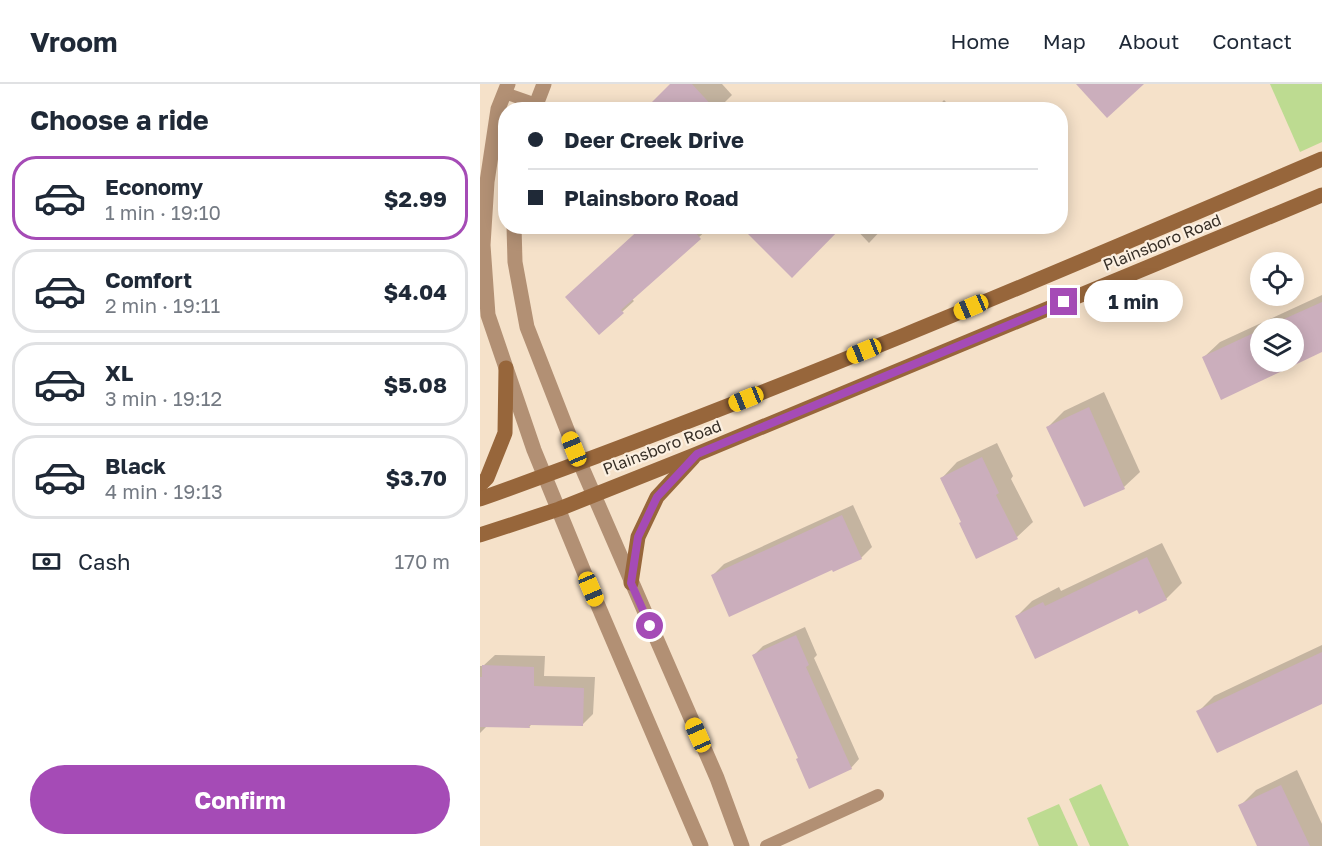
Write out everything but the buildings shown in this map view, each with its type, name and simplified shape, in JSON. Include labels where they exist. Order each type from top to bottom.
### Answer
[{"type":"street","points":[[537,102],[544,84]]},
{"type":"street","points":[[498,109],[487,182],[483,245],[488,315],[534,450],[701,846]]},
{"type":"street","name":"Plainsboro Road","points":[[480,499],[706,416],[1322,159]]},
{"type":"street","name":"Plainsboro Road","points":[[480,535],[559,509],[697,454],[1322,195]]},
{"type":"street","points":[[514,234],[515,262],[527,327],[580,463],[717,778],[742,846]]},
{"type":"street","points":[[480,485],[487,478],[505,432],[506,368]]},
{"type":"street","points":[[631,583],[638,537],[657,497],[697,454]]},
{"type":"lane","points":[[506,88],[527,102]]},
{"type":"lane","points":[[766,846],[878,795]]},
{"type":"green space","points":[[1270,84],[1322,84],[1322,142],[1300,152]]},
{"type":"green space","points":[[1101,784],[1129,846],[1090,846],[1069,799]]},
{"type":"green space","points":[[1059,804],[1078,846],[1039,846],[1027,818]]},
{"type":"route","points":[[650,626],[631,583],[638,537],[657,497],[697,454],[1064,302]]}]
